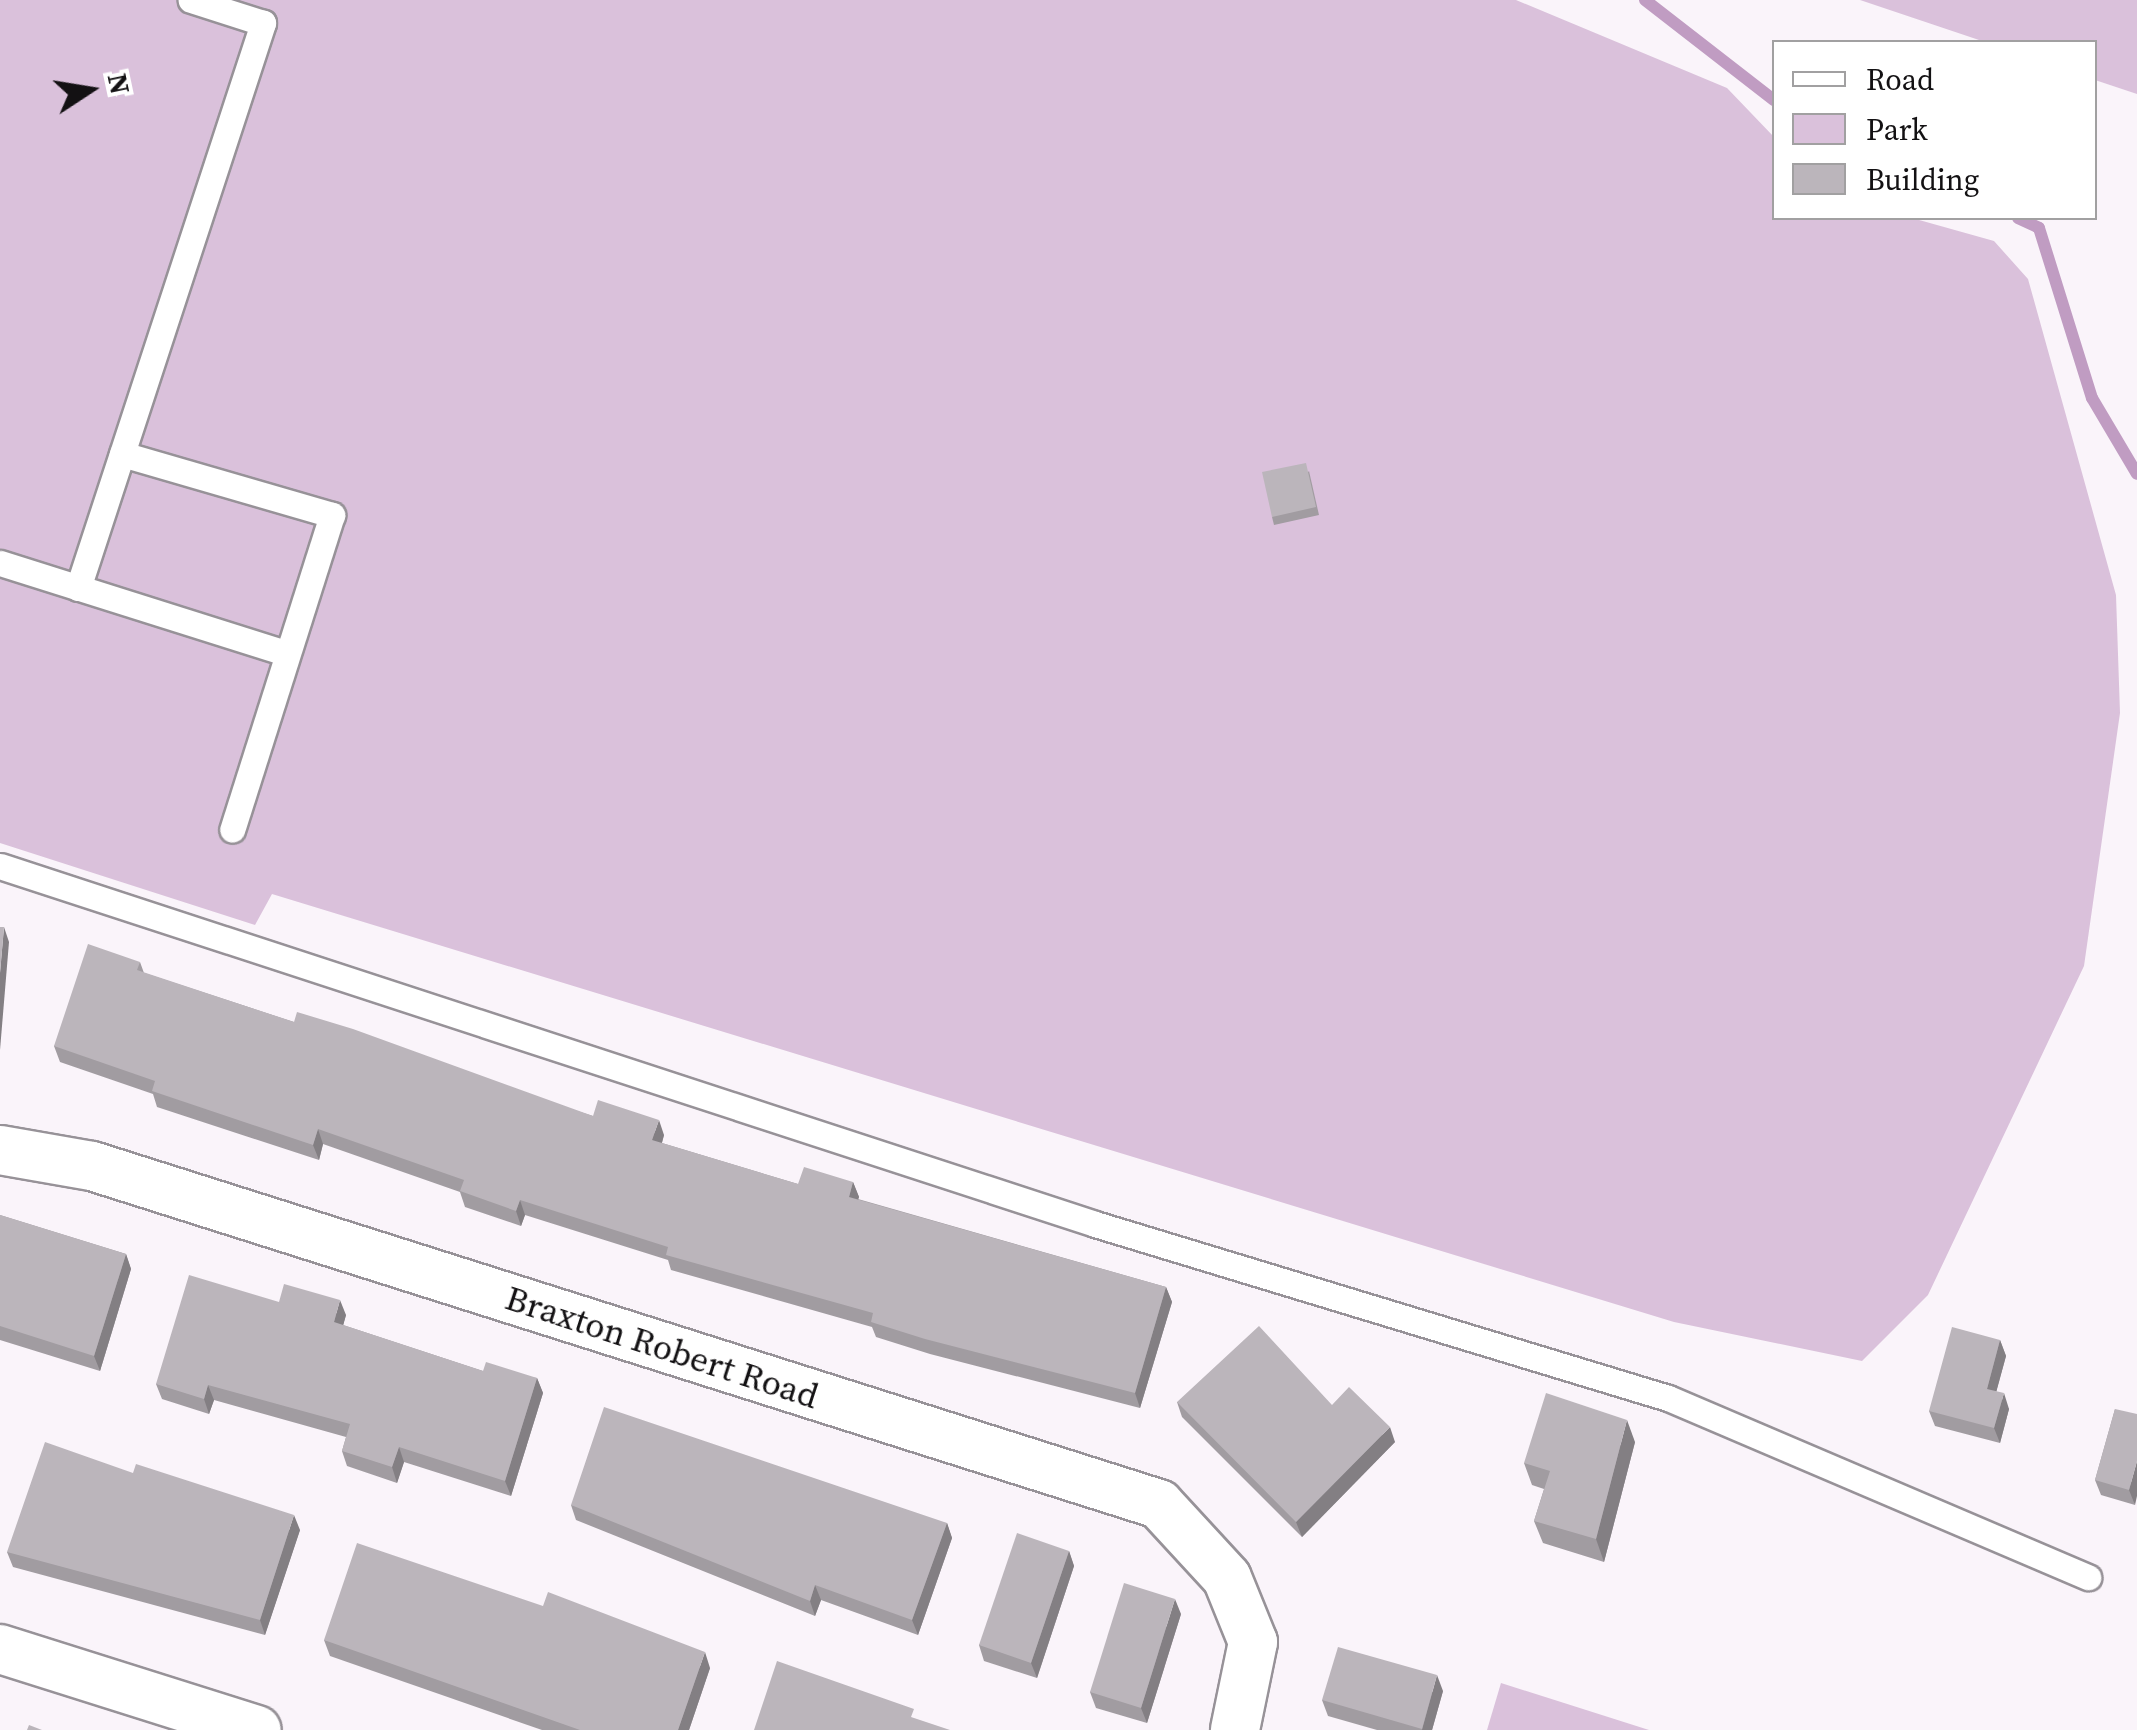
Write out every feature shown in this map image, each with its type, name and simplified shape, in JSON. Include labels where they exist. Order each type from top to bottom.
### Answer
[{"type":"street","name":"Braxton Robert Road","points":[[0,1150],[92,1166],[1158,1504],[1228,1578],[1253,1642],[1235,1730]]},
{"type":"street","points":[[0,1649],[256,1730]]},
{"type":"lane","points":[[78,588],[267,12],[192,0]]},
{"type":"lane","points":[[122,454],[332,515],[285,653],[232,830]]},
{"type":"lane","points":[[0,562],[285,653]]},
{"type":"lane","points":[[0,866],[1095,1224],[1668,1398],[2088,1577]]},
{"type":"green space","points":[[0,0],[1516,0],[1727,88],[1772,135],[1772,220],[1919,220],[1994,241],[2028,279],[2116,595],[2120,713],[2084,966],[1928,1295],[1862,1361],[1674,1322],[272,894],[255,925],[0,843]]},
{"type":"green space","points":[[1860,0],[2137,0],[2137,94],[2097,81],[2097,40],[1979,40]]},
{"type":"green space","points":[[1501,1683],[1649,1730],[1487,1730]]},
{"type":"building","points":[[1306,463],[1316,507],[1272,517],[1262,472]]},
{"type":"building","points":[[0,927],[4,927],[0,973]]},
{"type":"building","points":[[88,944],[140,962],[137,970],[294,1022],[297,1012],[353,1029],[593,1116],[598,1100],[659,1120],[652,1140],[798,1184],[804,1167],[853,1182],[849,1197],[1166,1287],[1135,1393],[925,1339],[871,1322],[873,1313],[666,1255],[668,1247],[520,1200],[516,1211],[460,1191],[464,1180],[318,1129],[313,1145],[152,1091],[155,1081],[54,1046]]},
{"type":"building","points":[[0,1215],[126,1254],[94,1356],[0,1326]]},
{"type":"building","points":[[189,1275],[279,1302],[284,1284],[340,1300],[334,1322],[483,1371],[486,1362],[537,1378],[505,1481],[399,1447],[392,1467],[342,1451],[350,1424],[208,1385],[204,1399],[156,1384]]},
{"type":"building","points":[[1259,1326],[1332,1405],[1349,1387],[1390,1427],[1296,1522],[1177,1402]]},
{"type":"building","points":[[1952,1327],[2000,1340],[1987,1389],[2004,1393],[1994,1428],[1929,1411]]},
{"type":"building","points":[[1546,1393],[1627,1420],[1596,1539],[1534,1521],[1550,1471],[1524,1463]]},
{"type":"building","points":[[604,1407],[947,1523],[912,1620],[815,1585],[810,1601],[571,1505]]},
{"type":"building","points":[[2115,1409],[2137,1414],[2137,1461],[2129,1490],[2095,1480]]},
{"type":"building","points":[[45,1442],[133,1473],[136,1464],[294,1515],[260,1620],[7,1552]]},
{"type":"building","points":[[1017,1533],[1069,1551],[1031,1663],[979,1645]]},
{"type":"building","points":[[357,1543],[543,1606],[548,1592],[705,1652],[678,1730],[580,1730],[324,1640]]},
{"type":"building","points":[[1124,1583],[1175,1599],[1141,1708],[1090,1692]]},
{"type":"building","points":[[1338,1647],[1437,1675],[1422,1729],[1322,1700]]},
{"type":"building","points":[[777,1661],[914,1709],[911,1717],[950,1730],[754,1730]]},
{"type":"waterway","points":[[1645,0],[1772,98]]},
{"type":"waterway","points":[[2022,220],[2039,228],[2092,398],[2137,474]]}]
